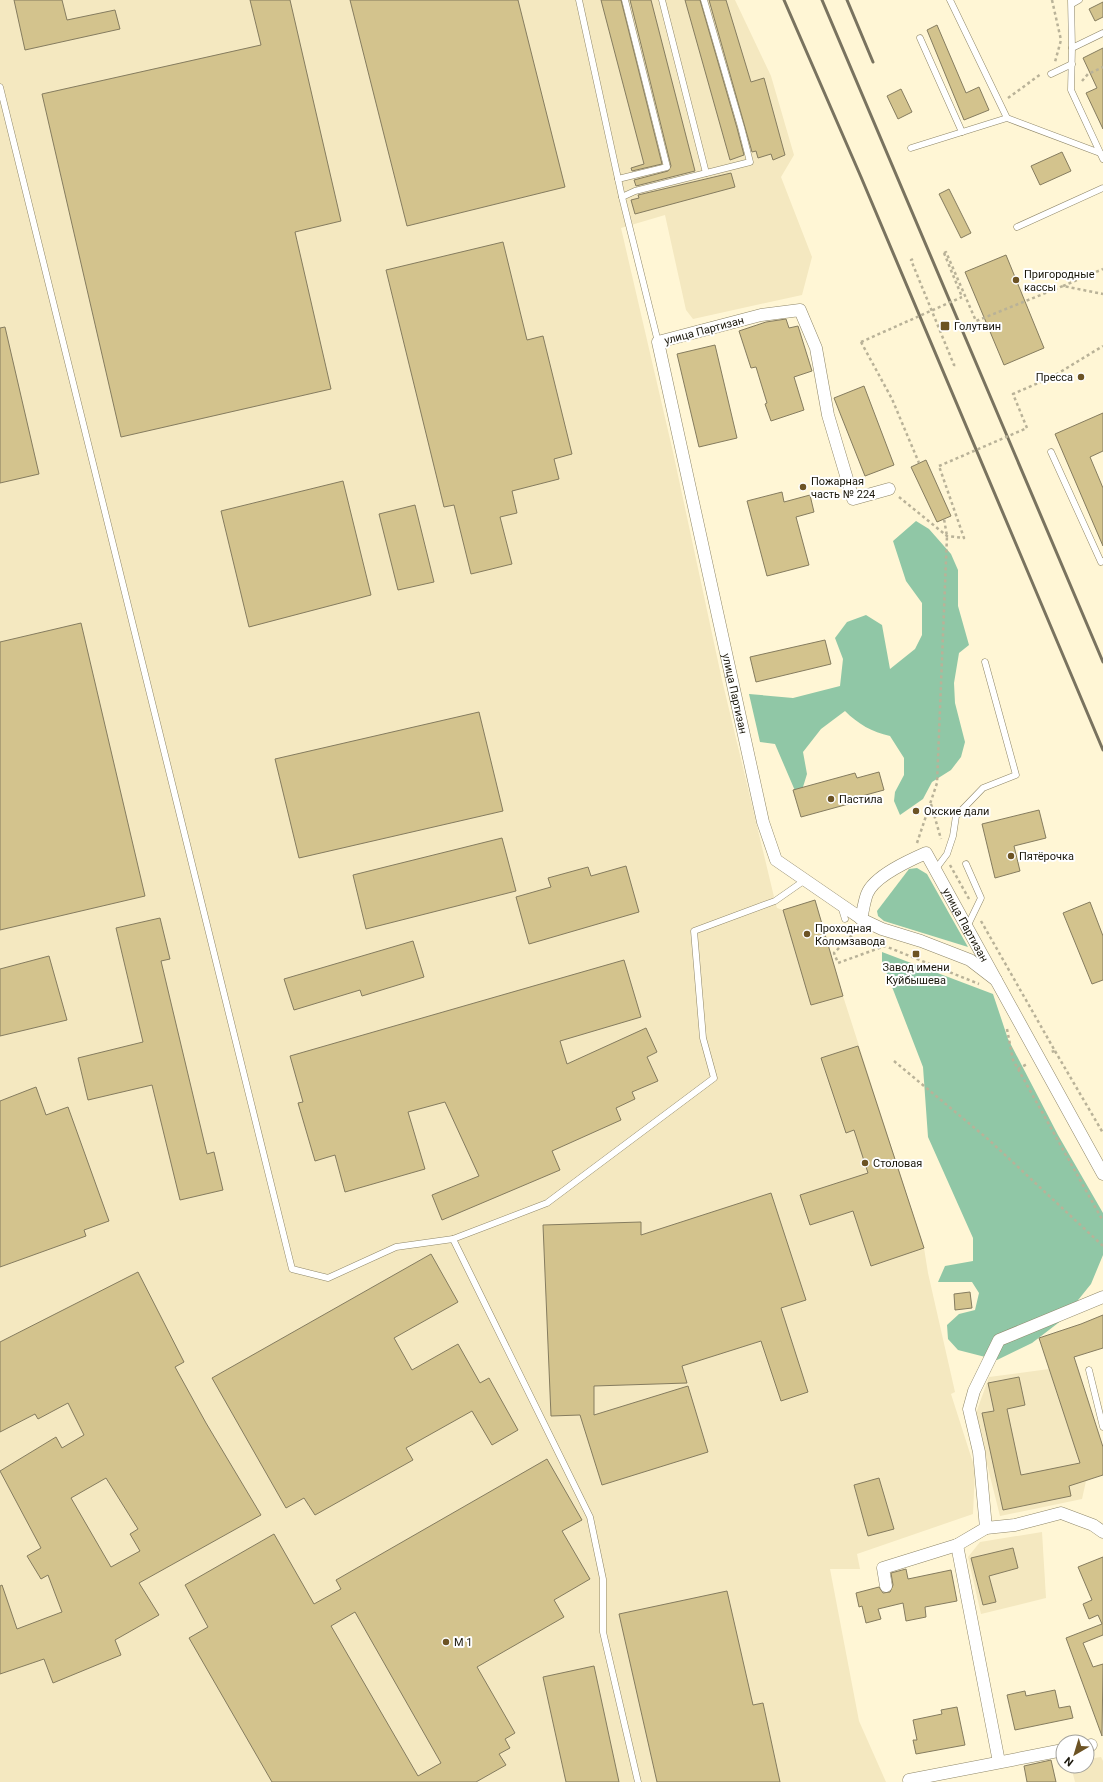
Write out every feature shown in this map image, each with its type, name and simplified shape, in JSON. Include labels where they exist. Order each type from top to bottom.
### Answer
[{"type":"street","name":"улица Партизан","points":[[889,490],[853,499],[828,415],[816,348],[800,310],[761,315],[658,342],[763,822],[776,860],[863,920],[868,892],[883,876],[904,863],[926,853],[1103,1174]]},
{"type":"street","points":[[863,920],[882,929],[922,941],[970,960],[996,980]]},
{"type":"street","points":[[986,1528],[979,1452],[969,1409],[974,1391],[999,1340],[1103,1298]]},
{"type":"street","points":[[886,1586],[883,1568],[958,1545],[986,1528],[1015,1525],[1061,1514],[1093,1524],[1103,1532]]},
{"type":"street","points":[[958,1545],[999,1762]]},
{"type":"street","points":[[909,1780],[1055,1752]]},
{"type":"lane","points":[[579,0],[622,197],[658,342]]},
{"type":"lane","points":[[618,179],[666,167],[625,0]]},
{"type":"lane","points":[[662,0],[706,173]]},
{"type":"lane","points":[[622,197],[635,191],[750,162],[704,0]]},
{"type":"lane","points":[[950,0],[1007,118]]},
{"type":"lane","points":[[1079,0],[1072,2],[1071,90],[1102,156]]},
{"type":"lane","points":[[1072,48],[1103,33]]},
{"type":"lane","points":[[920,38],[962,132]]},
{"type":"lane","points":[[1051,74],[1072,64]]},
{"type":"lane","points":[[0,87],[292,1269],[328,1278],[396,1247],[453,1239],[547,1202],[714,1078],[703,1038],[694,932],[775,901],[805,880]]},
{"type":"lane","points":[[911,148],[1007,118],[1102,156]]},
{"type":"lane","points":[[1017,227],[1103,188]]},
{"type":"lane","points":[[1051,452],[1101,562],[1103,561]]},
{"type":"lane","points":[[935,870],[946,854],[953,836],[956,816],[983,788],[1016,775],[984,662]]},
{"type":"lane","points":[[966,864],[981,898],[967,927]]},
{"type":"lane","points":[[840,904],[845,919]]},
{"type":"lane","points":[[453,1239],[590,1517],[604,1579],[603,1632],[638,1782]]},
{"type":"lane","points":[[1089,1370],[1103,1427]]},
{"type":"path","points":[[1052,0],[1060,40],[1054,64]]},
{"type":"path","points":[[1080,84],[1088,74],[1103,67]]},
{"type":"path","points":[[1000,104],[1042,73]]},
{"type":"path","points":[[919,463],[892,399],[860,342],[962,297],[944,253],[946,252],[976,322],[1024,300],[1064,286],[1103,269]]},
{"type":"path","points":[[913,259],[911,260],[954,366],[956,365]]},
{"type":"path","points":[[1064,286],[1103,294]]},
{"type":"path","points":[[889,490],[947,536],[964,538],[939,466],[1027,428],[1013,394],[1052,377],[1103,346]]},
{"type":"path","points":[[904,863],[918,842],[937,783],[947,536],[944,519]]},
{"type":"path","points":[[930,804],[952,870],[1103,1133]]},
{"type":"path","points":[[863,920],[834,953],[838,963],[885,946],[984,987]]},
{"type":"path","points":[[832,959],[836,958]]},
{"type":"path","points":[[1007,1028],[1013,1060],[1103,1221]]},
{"type":"path","points":[[1048,1054],[1054,1050]]},
{"type":"path","points":[[894,1061],[989,1140],[1103,1246]]},
{"type":"path","points":[[1018,1069],[1028,1064]]},
{"type":"shaded area","points":[[0,0],[735,0],[771,76],[794,155],[781,177],[812,257],[802,295],[693,319],[686,310],[665,215],[621,228],[673,452],[722,680],[775,901],[777,908],[783,910],[815,900],[843,996],[924,1248],[928,1273],[955,1392],[951,1394],[975,1469],[973,1514],[857,1554],[860,1569],[830,1569],[859,1721],[886,1782],[0,1782]]},
{"type":"shaded area","points":[[1049,1369],[1086,1481],[1082,1499],[1000,1516],[975,1416],[989,1377]]},
{"type":"shaded area","points":[[1042,1532],[1046,1598],[981,1614],[968,1557],[980,1542]]},
{"type":"shaded area","points":[[1101,1757],[1103,1761],[1103,1782],[1075,1782],[1073,1774],[1095,1774],[1095,1758]]},
{"type":"green space","points":[[916,521],[929,529],[951,554],[958,570],[958,606],[969,645],[959,653],[954,683],[955,703],[965,742],[961,757],[951,770],[932,782],[923,799],[900,815],[894,801],[895,792],[904,775],[904,758],[890,736],[866,727],[845,711],[821,729],[803,752],[807,774],[799,800],[775,744],[760,742],[749,694],[793,698],[840,686],[843,659],[835,638],[847,622],[866,615],[882,625],[890,669],[915,649],[922,635],[922,603],[906,581],[893,541]]},
{"type":"green space","points":[[917,868],[927,874],[968,947],[884,921],[878,916],[877,911],[909,869]]},
{"type":"green space","points":[[882,952],[993,994],[1008,1039],[1058,1135],[1103,1213],[1103,1255],[1091,1284],[1062,1320],[1032,1343],[997,1360],[958,1350],[948,1339],[947,1325],[959,1314],[975,1310],[979,1293],[972,1282],[938,1282],[945,1266],[973,1261],[973,1238],[928,1137],[923,1067],[882,961]]},
{"type":"building","points":[[14,0],[62,0],[67,20],[115,10],[120,29],[25,50]]},
{"type":"building","points":[[250,0],[290,0],[341,221],[295,232],[331,389],[121,437],[42,94],[261,45]]},
{"type":"building","points":[[350,0],[518,0],[565,187],[407,226]]},
{"type":"building","points":[[601,0],[621,0],[662,164],[632,171],[631,168],[644,164]]},
{"type":"building","points":[[630,0],[651,0],[695,171],[636,186],[634,180],[668,171],[671,166]]},
{"type":"building","points":[[685,0],[700,0],[737,128],[744,155],[730,160]]},
{"type":"building","points":[[709,0],[726,0],[751,82],[764,78],[785,155],[773,160],[771,154],[758,158],[756,151],[752,152]]},
{"type":"building","points":[[1103,2],[1103,17],[1095,21],[1089,9]]},
{"type":"building","points":[[937,25],[966,93],[979,87],[989,110],[964,120],[927,30]]},
{"type":"building","points":[[1103,48],[1103,129],[1086,93],[1097,88],[1083,58]]},
{"type":"building","points":[[901,89],[912,112],[898,119],[887,96]]},
{"type":"building","points":[[1062,152],[1071,171],[1040,185],[1031,166]]},
{"type":"building","points":[[731,173],[735,187],[635,214],[631,200],[639,198],[638,195]]},
{"type":"building","points":[[949,189],[971,233],[961,238],[939,194]]},
{"type":"building","points":[[503,242],[527,340],[543,336],[572,454],[554,459],[559,479],[512,491],[517,513],[500,517],[512,564],[471,574],[454,505],[444,507],[386,270]]},
{"type":"building","name":"Голутвин","points":[[1006,255],[1044,348],[1004,365],[965,272]]},
{"type":"building","points":[[786,319],[789,328],[798,326],[812,371],[794,377],[804,410],[771,421],[765,404],[767,403],[756,367],[751,368],[739,331],[766,322]]},
{"type":"building","points":[[5,327],[39,474],[0,483],[0,328]]},
{"type":"building","points":[[715,345],[737,438],[699,447],[677,354]]},
{"type":"building","points":[[864,386],[894,465],[865,476],[834,398]]},
{"type":"building","points":[[1103,413],[1103,451],[1090,457],[1103,488],[1103,546],[1055,434]]},
{"type":"building","points":[[926,460],[951,516],[937,522],[911,467]]},
{"type":"building","points":[[343,481],[371,595],[249,627],[221,511]]},
{"type":"building","points":[[782,492],[784,502],[810,495],[814,512],[796,517],[809,565],[767,576],[747,501]]},
{"type":"building","points":[[415,505],[434,582],[398,590],[379,514]]},
{"type":"building","points":[[81,623],[145,896],[0,930],[0,642]]},
{"type":"building","points":[[825,640],[831,664],[756,682],[750,657]]},
{"type":"building","points":[[479,712],[503,811],[299,858],[275,759]]},
{"type":"building","points":[[879,772],[884,790],[862,796],[863,800],[801,817],[793,790],[855,773],[857,778]]},
{"type":"building","points":[[1039,810],[1046,838],[1014,846],[1020,871],[995,878],[982,824]]},
{"type":"building","points":[[502,838],[516,891],[366,929],[353,875]]},
{"type":"building","points":[[626,866],[639,912],[529,944],[516,897],[551,887],[548,878],[588,867],[591,876]]},
{"type":"building","name":"Проходная Коломзавода","points":[[815,900],[843,996],[811,1005],[783,910]]},
{"type":"building","points":[[1090,902],[1103,936],[1103,980],[1092,984],[1063,913]]},
{"type":"building","points":[[160,918],[170,959],[161,961],[207,1154],[214,1152],[223,1190],[180,1200],[152,1085],[88,1100],[78,1058],[143,1042],[116,928]]},
{"type":"building","points":[[413,941],[424,977],[362,996],[360,990],[294,1010],[284,979]]},
{"type":"building","points":[[49,956],[67,1020],[0,1036],[0,969]]},
{"type":"building","points":[[624,960],[641,1017],[560,1041],[567,1064],[646,1028],[657,1052],[647,1057],[658,1081],[632,1092],[635,1099],[616,1108],[621,1120],[552,1151],[560,1170],[442,1220],[432,1195],[479,1176],[445,1102],[408,1112],[425,1169],[345,1192],[335,1155],[315,1161],[298,1103],[303,1102],[290,1056]]},
{"type":"building","points":[[858,1046],[924,1248],[871,1266],[853,1211],[810,1225],[800,1195],[868,1173],[854,1130],[846,1133],[821,1058]]},
{"type":"building","points":[[36,1087],[46,1115],[68,1107],[109,1221],[84,1230],[86,1236],[0,1267],[0,1101]]},
{"type":"building","points":[[771,1193],[806,1300],[781,1308],[808,1392],[781,1401],[761,1341],[682,1366],[687,1383],[594,1386],[594,1415],[688,1386],[708,1452],[602,1485],[580,1415],[551,1416],[543,1225],[641,1222],[641,1235]]},
{"type":"building","points":[[431,1254],[458,1302],[394,1338],[412,1370],[458,1344],[480,1383],[489,1378],[518,1430],[492,1445],[472,1411],[406,1448],[413,1460],[315,1515],[304,1498],[286,1508],[212,1378]]},
{"type":"building","points":[[138,1272],[184,1362],[175,1367],[206,1423],[261,1515],[139,1583],[159,1615],[115,1640],[121,1655],[53,1683],[44,1659],[0,1674],[0,1586],[2,1585],[17,1629],[62,1612],[48,1575],[41,1579],[27,1556],[41,1548],[0,1471],[56,1437],[62,1448],[84,1435],[68,1403],[38,1419],[35,1414],[0,1432],[0,1342]],"holes":[[[106,1478],[138,1529],[130,1534],[140,1551],[111,1567],[71,1498]]]},
{"type":"building","points":[[970,1292],[972,1308],[955,1310],[954,1294]]},
{"type":"building","points":[[1103,1315],[1103,1348],[1074,1357],[1103,1447],[1103,1475],[1069,1486],[1071,1496],[1003,1510],[982,1413],[994,1411],[988,1383],[1019,1377],[1025,1405],[1007,1409],[1021,1475],[1080,1463],[1039,1338]]},
{"type":"building","points":[[547,1459],[582,1520],[562,1531],[590,1579],[554,1600],[564,1617],[477,1667],[515,1733],[505,1739],[510,1748],[499,1754],[506,1765],[476,1782],[272,1782],[189,1638],[208,1627],[185,1585],[274,1534],[314,1604],[341,1589],[336,1580]],"holes":[[[355,1612],[441,1763],[418,1776],[331,1626]]]},
{"type":"building","points":[[879,1478],[894,1529],[868,1536],[854,1485]]},
{"type":"building","points":[[1013,1548],[1018,1568],[989,1576],[996,1602],[983,1605],[971,1558]]},
{"type":"building","points":[[1103,1557],[1103,1635],[1083,1643],[1093,1667],[1103,1664],[1102,1736],[1066,1638],[1102,1624],[1098,1615],[1089,1619],[1083,1604],[1092,1600],[1078,1567]]},
{"type":"building","points":[[906,1569],[908,1579],[951,1570],[957,1601],[925,1607],[926,1617],[906,1621],[903,1603],[878,1609],[881,1619],[866,1623],[862,1606],[859,1607],[856,1593],[879,1587],[883,1593],[890,1592],[893,1585],[891,1573]]},
{"type":"building","points":[[727,1591],[753,1705],[763,1703],[780,1782],[657,1782],[619,1614]]},
{"type":"building","points":[[594,1666],[619,1782],[566,1782],[543,1677]]},
{"type":"building","points":[[1055,1690],[1059,1708],[1070,1706],[1073,1718],[1015,1730],[1007,1695],[1025,1691],[1026,1696]]},
{"type":"building","points":[[957,1707],[965,1745],[916,1754],[913,1740],[917,1740],[913,1720],[942,1714],[941,1710]]},
{"type":"building","points":[[1051,1760],[1056,1782],[1027,1782],[1024,1766]]},
{"type":"railway","points":[[784,0],[861,177],[1103,750]]},
{"type":"railway","points":[[822,0],[1103,662]]},
{"type":"railway","points":[[847,0],[873,62]]},
{"type":"place","name":"Пригородные кассы","points":[[1016,280]]},
{"type":"place","name":"Голутвин","points":[[945,326]]},
{"type":"place","name":"Пресса","points":[[1081,377]]},
{"type":"place","name":"Пожарная часть № 224","points":[[803,487]]},
{"type":"place","name":"Пастила","points":[[831,799]]},
{"type":"place","name":"Окские дали","points":[[916,811]]},
{"type":"place","name":"Пятёрочка","points":[[1011,856]]},
{"type":"place","name":"Проходная Коломзавода","points":[[807,934]]},
{"type":"place","name":"Завод имени Куйбышева","points":[[916,954]]},
{"type":"place","name":"Столовая","points":[[865,1163]]},
{"type":"place","name":"M 1","points":[[446,1642]]}]
